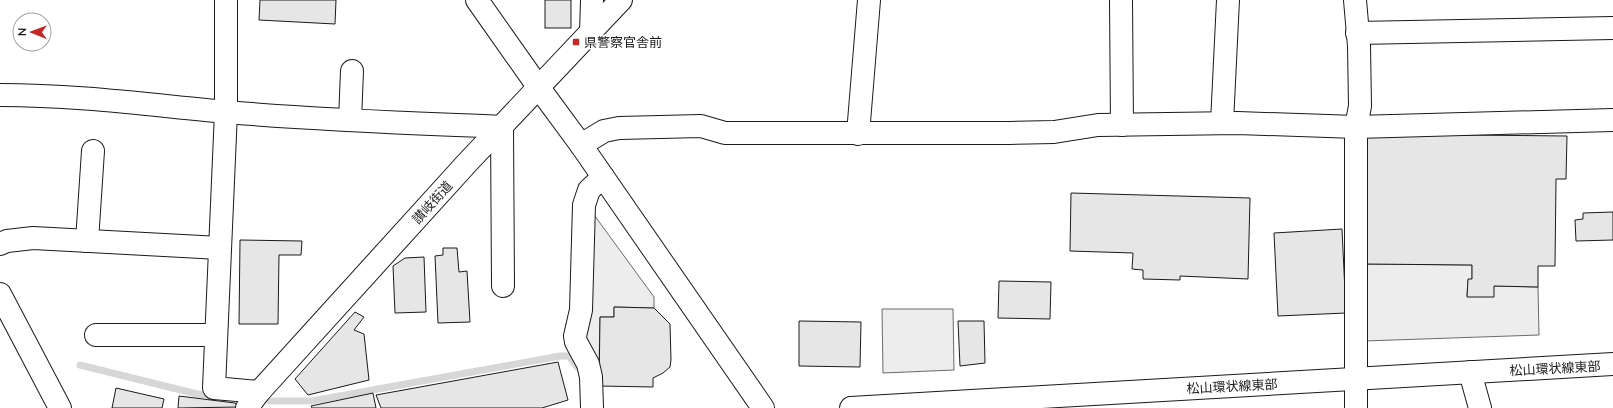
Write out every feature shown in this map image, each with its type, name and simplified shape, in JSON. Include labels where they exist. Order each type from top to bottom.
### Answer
[{"type":"street","points":[[226,0],[226,112],[214,388],[253,400]]},
{"type":"street","points":[[478,0],[539,88],[581,145],[763,408]]},
{"type":"street","points":[[591,32],[592,0]]},
{"type":"street","name":"讃岐街道","points":[[253,400],[467,163],[621,0]]},
{"type":"street","points":[[858,134],[869,0]]},
{"type":"street","points":[[1121,0],[1122,125]]},
{"type":"street","points":[[1222,123],[1228,0]]},
{"type":"street","points":[[1355,0],[1360,106],[1356,127],[1356,408]]},
{"type":"street","points":[[1357,33],[1613,28]]},
{"type":"street","points":[[350,120],[352,71]]},
{"type":"street","points":[[0,95],[46,95],[119,100],[226,112],[350,120],[502,127],[503,286]]},
{"type":"street","points":[[581,145],[604,131],[619,128],[701,126],[726,133],[858,134],[1054,132],[1098,125],[1222,123],[1356,127],[1613,120]]},
{"type":"street","points":[[87,241],[93,151]]},
{"type":"street","points":[[592,408],[591,377],[588,364],[576,342],[575,336],[581,310],[584,206],[589,190],[603,177]]},
{"type":"street","points":[[0,244],[33,238],[220,248]]},
{"type":"street","points":[[0,294],[60,408]]},
{"type":"street","points":[[96,335],[216,335]]},
{"type":"street","name":"松山環状線東部","points":[[851,408],[1613,364]]},
{"type":"street","points":[[1470,372],[1480,408]]},
{"type":"shaded area","points":[[589,208],[654,297],[654,308],[614,307],[614,317],[600,317],[599,371],[582,333]]},
{"type":"shaded area","points":[[1364,264],[1472,265],[1472,279],[1468,280],[1467,296],[1494,286],[1538,287],[1539,335],[1364,341]]},
{"type":"shaded area","points":[[882,309],[953,309],[954,370],[883,373]]},
{"type":"building","points":[[260,0],[336,0],[335,24],[259,20]]},
{"type":"building","points":[[545,0],[571,0],[571,28],[545,28]]},
{"type":"building","points":[[1366,134],[1567,136],[1566,179],[1556,179],[1555,266],[1538,266],[1538,287],[1494,286],[1494,297],[1467,297],[1468,279],[1472,279],[1472,265],[1364,264]]},
{"type":"building","points":[[1071,193],[1250,198],[1248,279],[1180,276],[1180,280],[1143,279],[1143,270],[1132,269],[1133,253],[1070,251]]},
{"type":"building","points":[[1613,212],[1613,240],[1576,241],[1575,220],[1583,219],[1583,213]]},
{"type":"building","points":[[1342,229],[1346,313],[1278,316],[1274,233]]},
{"type":"building","points":[[240,240],[302,241],[301,255],[279,255],[278,324],[239,324]]},
{"type":"building","points":[[443,248],[457,248],[459,272],[467,271],[470,322],[438,323],[435,256],[443,255]]},
{"type":"building","points":[[424,257],[426,312],[395,313],[393,266],[405,258]]},
{"type":"building","points":[[999,281],[1051,282],[1050,319],[998,318]]},
{"type":"building","points":[[614,307],[654,308],[670,324],[670,367],[663,373],[653,378],[653,387],[599,386],[600,317],[614,317]]},
{"type":"building","points":[[355,312],[364,317],[354,330],[364,334],[369,380],[308,395],[295,379]]},
{"type":"building","points":[[799,321],[861,322],[860,367],[799,366]]},
{"type":"building","points":[[958,321],[984,321],[985,363],[960,366]]},
{"type":"building","points":[[558,362],[568,400],[542,408],[381,408],[376,395]]},
{"type":"building","points":[[116,388],[164,399],[162,408],[112,408]]},
{"type":"building","points":[[373,393],[376,408],[312,408],[311,406]]},
{"type":"building","points":[[179,396],[235,403],[239,407],[178,408]]},
{"type":"waterway","points":[[270,401],[312,401],[560,356],[569,356],[577,367]]},
{"type":"waterway","points":[[80,365],[197,394],[216,396]]},
{"type":"place","name":"県警察官舎前","points":[[576,42]]}]
